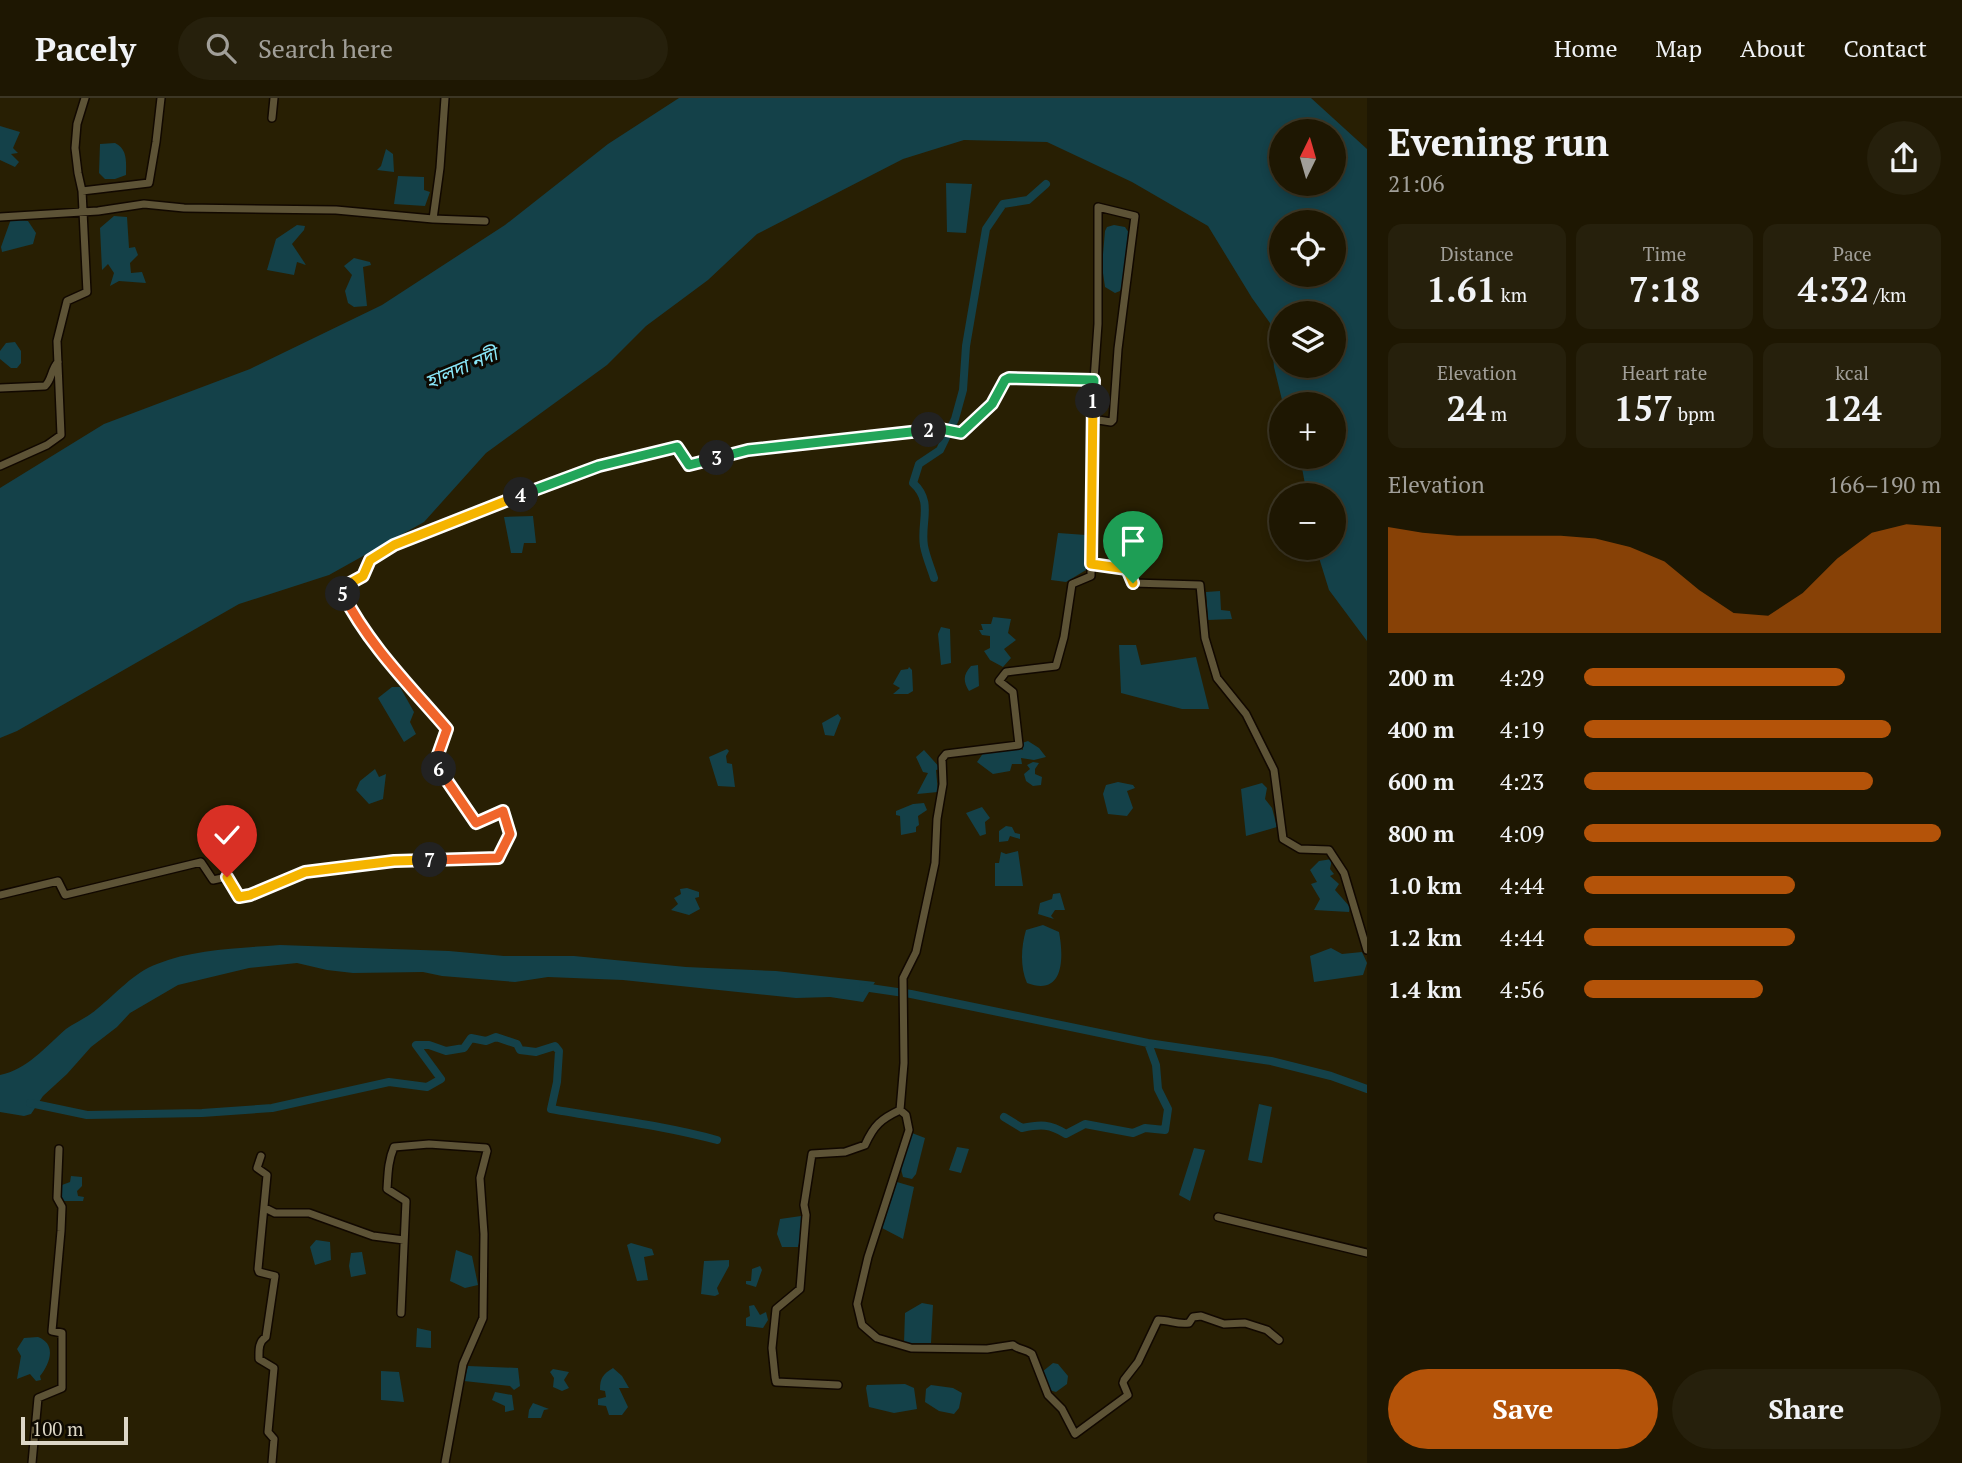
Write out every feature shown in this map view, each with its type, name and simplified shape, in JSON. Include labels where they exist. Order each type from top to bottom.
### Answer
[{"type":"street","points":[[0,466],[47,445],[61,435],[57,341],[67,301],[87,292],[82,191],[75,148],[77,124],[85,98]]},
{"type":"street","points":[[82,191],[149,183],[161,98]]},
{"type":"street","points":[[272,118],[274,98]]},
{"type":"street","points":[[433,219],[445,98]]},
{"type":"street","points":[[0,217],[83,212],[144,204],[184,208],[335,210],[485,221]]},
{"type":"street","points":[[900,1110],[903,978],[916,952],[935,863],[937,819],[943,784],[942,759],[946,754],[1019,745],[1013,692],[999,681],[1006,672],[1056,666],[1064,637],[1072,584],[1091,576],[1092,419],[1098,324],[1098,208],[1135,216],[1118,349],[1113,420],[1092,419]]},
{"type":"street","points":[[0,388],[45,386],[58,362]]},
{"type":"street","points":[[0,895],[58,881],[65,895],[201,862],[213,880],[227,877],[239,897],[305,872],[394,861],[498,858],[510,834],[503,811],[476,823],[457,798],[435,763],[447,729],[388,660],[352,610],[341,588],[363,576],[370,560],[394,545],[599,466],[677,447],[689,465],[748,450],[941,429],[961,433],[992,404],[1005,380],[1009,378],[1094,380]]},
{"type":"street","points":[[1091,564],[1127,569],[1133,583],[1199,585],[1205,638],[1217,678],[1247,714],[1274,769],[1283,839],[1300,849],[1329,850],[1343,873],[1367,950]]},
{"type":"street","points":[[900,1110],[906,1115],[909,1130],[868,1257],[858,1304],[862,1325],[877,1338],[911,1348],[987,1349],[1013,1345],[1019,1350],[1026,1350],[1032,1354],[1048,1395],[1062,1409],[1074,1434],[1128,1395],[1124,1380],[1138,1362],[1158,1320],[1181,1325],[1201,1316],[1224,1324],[1245,1323],[1267,1331],[1279,1340]]},
{"type":"street","points":[[838,1384],[776,1382],[772,1348],[776,1309],[800,1289],[806,1214],[804,1205],[812,1154],[845,1153],[865,1145],[870,1133],[882,1118],[900,1110]]},
{"type":"street","points":[[401,1313],[406,1201],[387,1189],[389,1160],[394,1147],[429,1144],[486,1148],[480,1178],[484,1234],[483,1318],[463,1364],[445,1463]]},
{"type":"street","points":[[32,1463],[38,1398],[62,1388],[62,1334],[52,1331],[62,1207],[57,1198],[59,1149]]},
{"type":"street","points":[[261,1156],[257,1168],[267,1175],[258,1269],[275,1276],[266,1337],[261,1340],[259,1347],[259,1360],[274,1367],[268,1432],[274,1439],[272,1463]]},
{"type":"street","points":[[265,1208],[275,1213],[309,1213],[373,1237],[404,1240]]},
{"type":"street","points":[[1218,1217],[1367,1253]]},
{"type":"water","name":"হালদা নদী","points":[[679,98],[1311,98],[1334,119],[1269,119],[1269,196],[1346,196],[1346,130],[1367,149],[1367,641],[1329,590],[1320,560],[1346,560],[1346,483],[1305,483],[1302,469],[1346,469],[1346,392],[1280,392],[1277,378],[1346,378],[1346,301],[1269,301],[1269,322],[1208,226],[1132,182],[1047,142],[964,140],[903,159],[757,234],[708,280],[646,326],[607,365],[486,453],[424,522],[329,575],[239,604],[17,731],[0,738],[0,488],[104,424],[250,369],[382,305],[505,225],[608,144]]},
{"type":"water","points":[[0,126],[20,132],[13,148],[18,153],[11,154],[19,162],[15,167],[0,160]]},
{"type":"water","points":[[115,143],[124,153],[126,175],[105,179],[99,173],[100,144]]},
{"type":"water","points":[[386,149],[393,154],[394,172],[377,170],[381,166]]},
{"type":"water","points":[[398,176],[424,177],[424,190],[430,192],[425,206],[394,204]]},
{"type":"water","points":[[946,183],[972,184],[966,233],[947,232]]},
{"type":"water","points":[[114,216],[127,217],[129,248],[135,247],[138,255],[130,263],[131,273],[142,272],[146,283],[119,281],[110,286],[114,273],[108,264],[102,270],[100,228]]},
{"type":"water","points":[[11,219],[28,221],[36,233],[33,244],[2,252],[1,247]]},
{"type":"water","points":[[297,225],[305,226],[292,244],[306,265],[297,262],[294,275],[267,270],[276,239]]},
{"type":"water","points":[[1107,227],[1125,227],[1129,233],[1124,284],[1120,291],[1115,293],[1105,287],[1102,266],[1105,231]]},
{"type":"water","points":[[354,258],[370,262],[371,265],[363,267],[367,306],[354,307],[348,303],[345,291],[352,275],[344,266]]},
{"type":"water","points":[[15,342],[21,351],[21,363],[17,368],[11,368],[0,359],[0,351],[6,343]]},
{"type":"water","points":[[533,516],[536,543],[524,543],[522,553],[511,553],[504,517]]},
{"type":"water","points":[[1058,533],[1086,535],[1086,570],[1066,582],[1051,580]]},
{"type":"water","points":[[1220,591],[1221,610],[1230,611],[1232,619],[1208,620],[1206,592]]},
{"type":"water","points":[[993,617],[1011,619],[1008,633],[1016,640],[1004,649],[1011,658],[1003,667],[990,660],[984,651],[990,648],[990,636],[982,635],[979,630],[983,630],[981,624],[991,624]]},
{"type":"water","points":[[941,627],[950,629],[951,663],[941,665],[938,634]]},
{"type":"water","points":[[1119,645],[1136,645],[1141,665],[1196,657],[1209,709],[1182,709],[1121,693]]},
{"type":"water","points":[[978,665],[979,686],[969,691],[965,681],[966,672],[971,666]]},
{"type":"water","points":[[909,667],[912,670],[913,691],[908,694],[893,694],[900,688],[893,684],[901,670]]},
{"type":"water","points":[[392,687],[400,687],[414,712],[410,722],[416,734],[404,742],[378,698]]},
{"type":"water","points":[[838,714],[841,718],[834,736],[825,735],[822,723]]},
{"type":"water","points":[[1028,741],[1046,757],[1034,760],[1021,758],[1022,764],[1012,764],[1010,771],[993,774],[977,762],[984,752],[1018,748],[1023,750],[1022,743]]},
{"type":"water","points":[[727,749],[727,763],[732,764],[735,787],[718,786],[709,757]]},
{"type":"water","points":[[924,750],[941,769],[936,770],[938,792],[917,794],[928,773],[923,772],[916,757]]},
{"type":"water","points":[[1039,763],[1035,774],[1042,777],[1041,785],[1033,786],[1026,781],[1024,774],[1030,769],[1027,765]]},
{"type":"water","points":[[375,769],[379,777],[386,774],[383,799],[369,804],[356,790],[360,781]]},
{"type":"water","points":[[1118,782],[1133,785],[1135,788],[1127,791],[1133,808],[1127,816],[1108,814],[1103,794],[1106,785]]},
{"type":"water","points":[[1262,783],[1267,788],[1265,799],[1272,808],[1277,827],[1246,836],[1241,789]]},
{"type":"water","points":[[924,803],[927,810],[918,816],[919,825],[916,832],[901,835],[900,816],[896,815],[896,811]]},
{"type":"water","points":[[982,807],[990,818],[985,822],[986,834],[980,836],[966,813]]},
{"type":"water","points":[[1006,826],[1012,827],[1015,833],[1020,834],[1020,839],[1010,836],[1008,841],[999,842],[999,831]]},
{"type":"water","points":[[1018,851],[1023,886],[995,886],[995,863],[999,863],[1001,852],[1006,854]]},
{"type":"water","points":[[1332,859],[1330,869],[1334,874],[1330,876],[1339,884],[1335,890],[1350,907],[1349,912],[1314,910],[1320,899],[1311,884],[1317,882],[1310,870],[1319,861]]},
{"type":"water","points":[[680,889],[699,892],[699,897],[695,898],[700,909],[689,915],[671,910],[678,904],[674,898],[681,894]]},
{"type":"water","points":[[1060,893],[1065,910],[1055,910],[1051,916],[1054,919],[1038,914],[1040,903],[1052,899],[1053,894]]},
{"type":"water","points":[[1043,925],[1059,932],[1061,963],[1055,980],[1048,985],[1039,986],[1027,983],[1022,950],[1026,930]]},
{"type":"water","points":[[280,945],[449,951],[504,956],[574,956],[686,967],[776,971],[875,982],[863,1002],[830,997],[796,998],[623,980],[548,977],[515,982],[423,972],[353,973],[297,963],[249,968],[178,985],[130,1013],[91,1047],[43,1096],[31,1114],[24,1116],[0,1112],[0,1075],[27,1063],[66,1029],[93,1012],[140,973],[157,964],[186,955]]},
{"type":"water","points":[[1331,948],[1342,954],[1362,952],[1367,963],[1363,975],[1314,982],[1310,956]]},
{"type":"water","points":[[1259,1104],[1272,1107],[1262,1163],[1248,1160]]},
{"type":"water","points":[[912,1133],[925,1138],[916,1174],[912,1179],[903,1177],[901,1169]]},
{"type":"water","points":[[957,1147],[969,1149],[961,1173],[949,1170]]},
{"type":"water","points":[[1194,1148],[1205,1150],[1190,1201],[1179,1195]]},
{"type":"water","points":[[71,1176],[82,1177],[82,1186],[77,1191],[78,1196],[84,1197],[83,1201],[61,1201],[62,1185],[70,1182]]},
{"type":"water","points":[[897,1182],[914,1187],[903,1239],[882,1228]]},
{"type":"water","points":[[801,1216],[804,1224],[798,1247],[782,1247],[777,1234],[780,1219]]},
{"type":"water","points":[[316,1240],[330,1242],[331,1260],[315,1265],[310,1247]]},
{"type":"water","points":[[631,1243],[652,1249],[654,1255],[644,1257],[648,1280],[637,1281],[627,1245]]},
{"type":"water","points":[[456,1250],[472,1256],[478,1285],[465,1288],[450,1281]]},
{"type":"water","points":[[362,1252],[366,1274],[351,1277],[351,1253]]},
{"type":"water","points":[[729,1260],[729,1266],[717,1288],[719,1294],[701,1294],[704,1261]]},
{"type":"water","points":[[760,1266],[762,1270],[756,1287],[746,1284],[746,1281],[751,1281],[752,1269]]},
{"type":"water","points":[[922,1303],[933,1305],[931,1343],[904,1343],[905,1313]]},
{"type":"water","points":[[754,1305],[760,1315],[766,1312],[768,1320],[763,1328],[746,1326],[746,1318],[750,1316],[749,1306]]},
{"type":"water","points":[[417,1328],[431,1331],[431,1348],[416,1347]]},
{"type":"water","points":[[38,1337],[48,1344],[50,1349],[49,1360],[40,1376],[41,1380],[36,1381],[30,1374],[17,1379],[21,1356],[17,1349],[24,1338]]},
{"type":"water","points":[[1053,1363],[1058,1364],[1068,1376],[1067,1384],[1056,1392],[1049,1390],[1042,1372]]},
{"type":"water","points":[[468,1366],[518,1368],[520,1386],[514,1390],[510,1386],[464,1381]]},
{"type":"water","points":[[613,1368],[629,1388],[619,1388],[628,1407],[622,1415],[609,1415],[606,1406],[598,1405],[598,1399],[606,1397],[605,1391],[600,1390],[601,1379]]},
{"type":"water","points":[[553,1369],[569,1372],[564,1380],[569,1388],[562,1391],[553,1387],[554,1378],[550,1372]]},
{"type":"water","points":[[381,1371],[399,1372],[404,1402],[381,1400]]},
{"type":"water","points":[[905,1384],[914,1388],[917,1409],[894,1413],[869,1407],[867,1385]]},
{"type":"water","points":[[931,1385],[953,1388],[962,1393],[959,1408],[954,1414],[939,1411],[925,1402],[926,1389]]},
{"type":"water","points":[[495,1392],[512,1395],[514,1410],[505,1412],[505,1406],[492,1400]]},
{"type":"water","points":[[533,1403],[549,1409],[544,1410],[541,1418],[528,1418]]},
{"type":"waterway","points":[[934,578],[924,546],[925,505],[913,483],[919,464],[940,450],[955,419],[963,390],[966,346],[986,229],[1003,204],[1028,200],[1046,184]]},
{"type":"waterway","points":[[863,987],[911,994],[1148,1043],[1271,1061],[1331,1076],[1367,1089]]},
{"type":"waterway","points":[[30,1103],[87,1115],[202,1113],[272,1108],[389,1082],[427,1087],[441,1079],[416,1045],[429,1045],[446,1051],[464,1048],[471,1038],[486,1041],[496,1037],[517,1044],[520,1050],[536,1052],[555,1046],[559,1051],[557,1082],[551,1109],[655,1126],[717,1140]]},
{"type":"waterway","points":[[1004,1117],[1022,1128],[1045,1126],[1066,1134],[1085,1124],[1133,1133],[1145,1128],[1165,1130],[1168,1109],[1158,1089],[1156,1065],[1148,1043]]},
{"type":"route","points":[[227,877],[239,897],[305,872],[394,861],[498,858],[510,834],[503,811],[476,823],[457,798],[435,763],[447,729],[388,660],[352,610],[341,588],[363,576],[370,560],[394,545],[599,466],[677,447],[689,465],[748,450],[941,429],[961,433],[992,404],[1005,380],[1009,378],[1094,380],[1091,564],[1127,569],[1133,583]]}]
